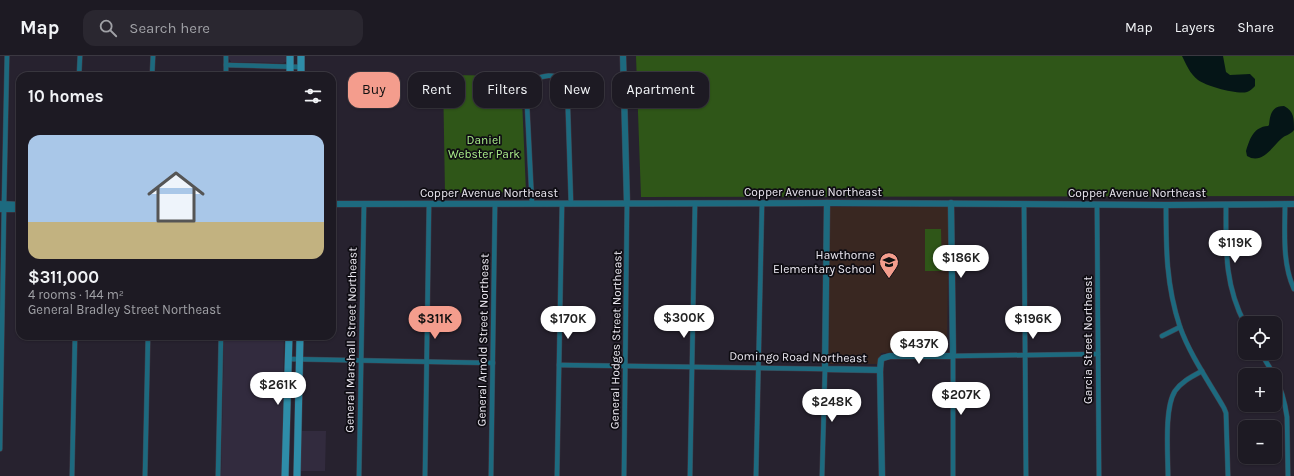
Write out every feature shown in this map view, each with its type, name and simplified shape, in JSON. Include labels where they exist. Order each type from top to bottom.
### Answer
[{"type":"main road","points":[[290,56],[290,72]]},
{"type":"main road","points":[[301,56],[301,72]]},
{"type":"main road","points":[[285,476],[289,340]]},
{"type":"main road","points":[[297,476],[300,340]]},
{"type":"main road","points":[[286,464],[290,476]]},
{"type":"street","points":[[0,449],[2,207],[7,56]]},
{"type":"street","points":[[80,56],[80,72]]},
{"type":"street","points":[[152,72],[153,56]]},
{"type":"street","points":[[226,56],[226,72]]},
{"type":"street","points":[[623,56],[628,204]]},
{"type":"street","points":[[226,65],[301,67]]},
{"type":"street","points":[[532,204],[527,104],[529,81],[543,76],[558,76],[567,81],[571,204]]},
{"type":"street","points":[[690,476],[695,203]]},
{"type":"street","points":[[756,476],[762,203]]},
{"type":"street","points":[[822,476],[827,203]]},
{"type":"street","points":[[951,203],[953,476]]},
{"type":"street","name":"Copper Avenue Northeast","points":[[336,204],[1294,204]]},
{"type":"street","name":"General Marshall Street Northeast","points":[[359,476],[364,204]]},
{"type":"street","points":[[424,476],[429,204]]},
{"type":"street","name":"General Arnold Street Northeast","points":[[491,476],[495,204]]},
{"type":"street","points":[[557,476],[562,204]]},
{"type":"street","name":"General Hodges Street Northeast","points":[[624,476],[628,204]]},
{"type":"street","points":[[1024,204],[1026,476]]},
{"type":"street","points":[[1286,204],[1286,259],[1294,289]]},
{"type":"street","points":[[2,207],[16,205]]},
{"type":"street","name":"Garcia Street Northeast","points":[[1097,205],[1099,476]]},
{"type":"street","points":[[1166,205],[1167,273],[1172,300],[1180,328],[1188,346],[1226,413],[1228,476]]},
{"type":"street","points":[[1226,205],[1226,264],[1234,297],[1242,316]]},
{"type":"street","points":[[2,207],[16,209]]},
{"type":"street","points":[[1162,336],[1180,328]]},
{"type":"street","points":[[72,476],[75,340]]},
{"type":"street","points":[[145,476],[148,340]]},
{"type":"street","points":[[218,476],[220,340]]},
{"type":"street","name":"Domingo Road Northeast","points":[[559,365],[880,370],[881,360],[887,357],[1098,354]]},
{"type":"street","points":[[288,359],[493,363]]},
{"type":"street","points":[[880,370],[882,476]]},
{"type":"street","points":[[1168,476],[1168,413],[1171,400],[1175,391],[1181,384],[1202,371]]},
{"type":"street","points":[[1282,393],[1287,417],[1288,476]]},
{"type":"shaded area","points":[[229,56],[286,56],[286,62],[231,62]]},
{"type":"shaded area","points":[[1182,56],[1223,56],[1226,72],[1230,75],[1250,74],[1255,79],[1255,86],[1248,92],[1243,93],[1208,85],[1198,80],[1193,75],[1188,69]]},
{"type":"shaded area","points":[[1284,106],[1290,110],[1293,115],[1294,130],[1262,157],[1252,158],[1247,156],[1246,151],[1253,134],[1259,129],[1269,125],[1270,117],[1274,109]]},
{"type":"shaded area","name":"Hawthorne Elementary School","points":[[830,207],[949,207],[947,351],[881,353],[877,364],[828,364]]},
{"type":"shaded area","points":[[224,340],[284,340],[282,476],[221,476]]},
{"type":"shaded area","points":[[300,431],[326,431],[325,471],[300,471]]},
{"type":"green space","points":[[636,56],[1294,56],[1294,196],[641,197],[638,108],[709,108],[709,72],[637,72]]},
{"type":"green space","name":"Daniel Webster Park","points":[[465,75],[473,75],[473,108],[522,108],[526,192],[445,193],[444,108],[465,108]]},
{"type":"green space","points":[[925,229],[941,229],[942,271],[925,271]]},
{"type":"place","name":"Hawthorne Elementary School","points":[[889,279]]}]
